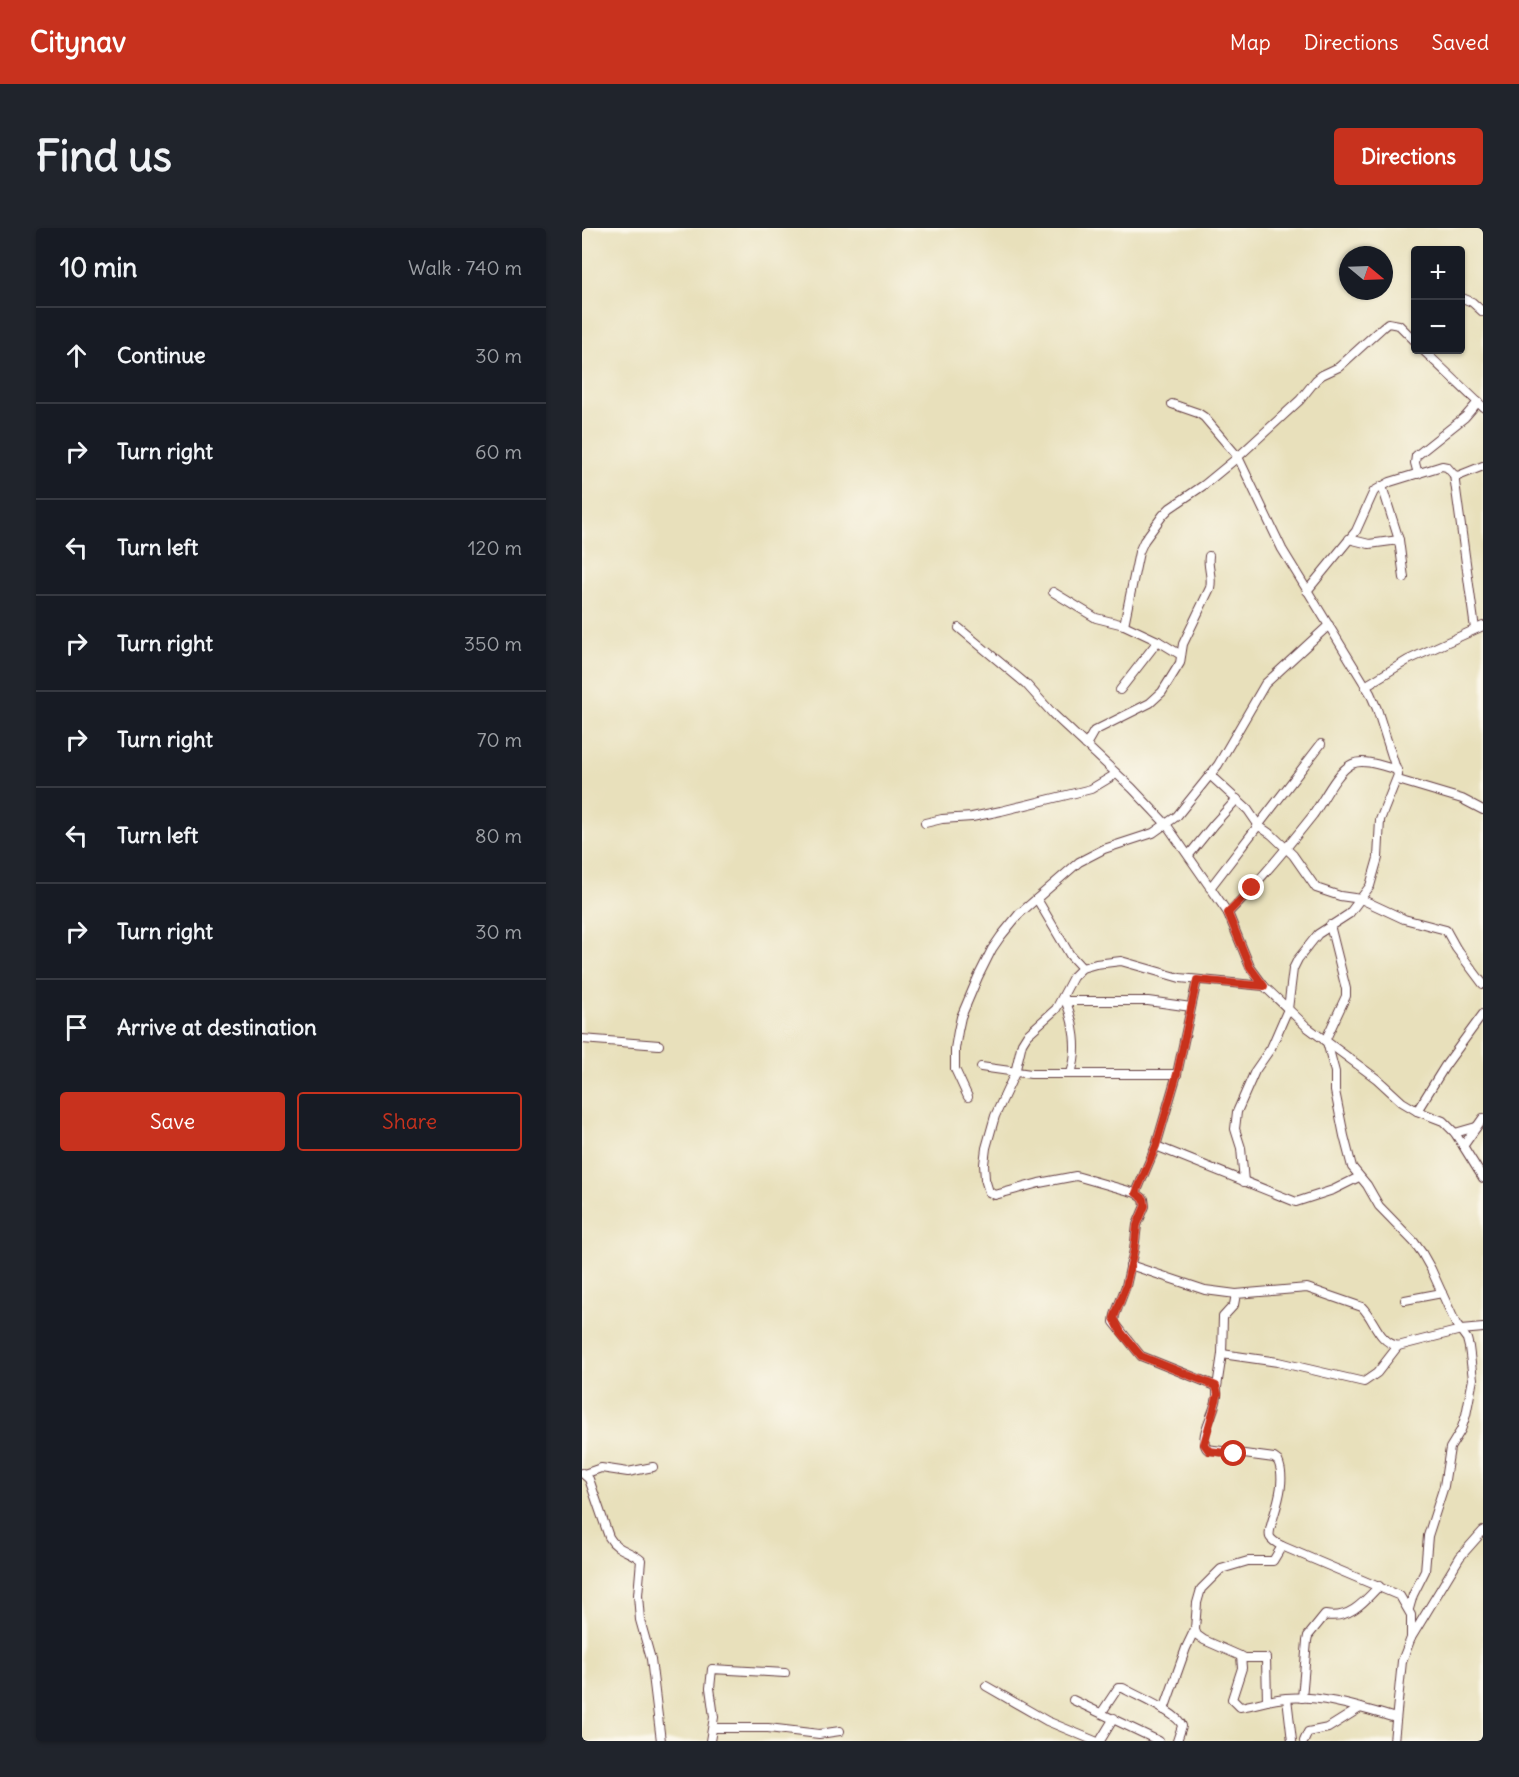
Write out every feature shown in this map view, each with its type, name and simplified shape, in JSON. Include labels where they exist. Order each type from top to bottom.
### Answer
[{"type":"street","points":[[1465,299],[1482,310]]},
{"type":"street","points":[[1124,625],[1136,562],[1144,541],[1170,508],[1196,492],[1238,458],[1300,400],[1316,380],[1339,367],[1388,323],[1399,325],[1411,338]]},
{"type":"street","points":[[1418,474],[1416,456],[1481,404],[1427,354]]},
{"type":"street","points":[[1172,404],[1198,412],[1238,458],[1265,517],[1377,709],[1398,770],[1398,780],[1382,811],[1376,868],[1370,886],[1349,914],[1330,925],[1310,943],[1293,969],[1288,1009],[1270,1048],[1255,1071],[1236,1117],[1235,1129],[1241,1148],[1244,1182]]},
{"type":"street","points":[[1307,591],[1358,528],[1372,494],[1382,486],[1442,466],[1447,467],[1454,475],[1479,628],[1408,660],[1365,686]]},
{"type":"street","points":[[1454,475],[1462,475],[1483,466]]},
{"type":"street","points":[[1382,486],[1399,540],[1404,578]]},
{"type":"street","points":[[1349,539],[1369,544],[1399,540]]},
{"type":"street","points":[[1086,745],[1091,735],[1100,727],[1156,698],[1180,663],[1184,644],[1210,588],[1212,579],[1207,566],[1209,556]]},
{"type":"street","points":[[1053,592],[1096,618],[1124,625],[1158,640],[1181,656]]},
{"type":"street","points":[[969,1097],[955,1069],[955,1049],[961,1017],[992,949],[1019,914],[1091,854],[1142,837],[1177,816],[1210,776],[1248,716],[1264,684],[1329,625]]},
{"type":"street","points":[[959,628],[1040,697],[1053,714],[1166,824],[1190,855],[1228,913],[1250,967],[1264,986],[1326,1042],[1377,1079],[1402,1102],[1417,1111],[1443,1121],[1464,1145],[1483,1178]]},
{"type":"street","points":[[1120,690],[1158,640]]},
{"type":"street","points":[[1210,888],[1321,744]]},
{"type":"street","points":[[1228,913],[1314,814],[1350,765],[1358,762],[1398,770]]},
{"type":"street","points":[[925,823],[942,819],[972,817],[1075,793],[1090,789],[1116,774]]},
{"type":"street","points":[[1210,776],[1248,810],[1259,826],[1285,847],[1300,863],[1316,888],[1340,896],[1361,899],[1404,919],[1446,930],[1456,948],[1483,984]]},
{"type":"street","points":[[1398,780],[1462,799],[1483,810]]},
{"type":"street","points":[[1190,855],[1236,799]]},
{"type":"street","points":[[1037,899],[1070,956],[1082,968]]},
{"type":"street","points":[[1330,925],[1346,989],[1344,1003],[1326,1042],[1335,1072],[1335,1091],[1347,1154],[1352,1167],[1367,1185],[1386,1215],[1418,1247],[1431,1269],[1456,1324],[1467,1339],[1473,1385],[1464,1424],[1450,1448],[1446,1479],[1428,1536],[1425,1571],[1408,1609]]},
{"type":"street","points":[[1217,1387],[1141,1356],[1114,1322],[1114,1315],[1126,1286],[1137,1225],[1146,1204],[1144,1199],[1136,1193],[1078,1176],[1039,1183],[999,1194],[989,1192],[984,1164],[995,1116],[1015,1073],[1024,1040],[1065,998],[1073,977],[1082,968],[1121,961],[1180,978],[1264,986]]},
{"type":"street","points":[[1468,963],[1483,974]]},
{"type":"street","points":[[1136,1193],[1156,1146],[1177,1074],[1197,980]]},
{"type":"street","points":[[1065,998],[1148,1001],[1191,1007]]},
{"type":"street","points":[[1065,998],[1070,1011],[1076,1053],[1071,1073]]},
{"type":"street","points":[[1417,1111],[1445,1066],[1483,1014]]},
{"type":"street","points":[[582,1039],[659,1046]]},
{"type":"street","points":[[981,1067],[1015,1073],[1177,1074]]},
{"type":"street","points":[[1464,1145],[1483,1118]]},
{"type":"street","points":[[1455,1133],[1476,1127]]},
{"type":"street","points":[[1156,1146],[1296,1202],[1333,1190],[1359,1177]]},
{"type":"street","points":[[1130,1265],[1205,1290],[1236,1294],[1307,1288],[1362,1307],[1380,1335],[1398,1346]]},
{"type":"street","points":[[1405,1300],[1442,1293]]},
{"type":"street","points":[[1236,1294],[1234,1305],[1223,1317],[1218,1394],[1204,1444],[1209,1451],[1263,1457],[1278,1461],[1281,1468],[1281,1487],[1270,1534],[1272,1539],[1282,1546],[1400,1596],[1408,1609],[1412,1624],[1411,1638]]},
{"type":"street","points":[[1222,1354],[1270,1360],[1364,1382],[1377,1373],[1398,1346],[1461,1330],[1483,1328]]},
{"type":"street","points":[[583,1474],[601,1468],[628,1472],[652,1467]]},
{"type":"street","points":[[583,1474],[589,1479],[613,1545],[633,1554],[640,1560],[638,1595],[640,1620],[651,1659],[661,1741]]},
{"type":"street","points":[[1394,1741],[1402,1661],[1411,1638],[1460,1557],[1483,1531]]},
{"type":"street","points":[[1164,1710],[1186,1648],[1195,1630],[1197,1603],[1201,1589],[1217,1572],[1240,1563],[1273,1561],[1282,1546]]},
{"type":"street","points":[[1302,1698],[1308,1636],[1325,1615],[1334,1617],[1355,1609],[1378,1586]]},
{"type":"street","points":[[1195,1630],[1197,1635],[1204,1640],[1241,1656],[1260,1657],[1267,1660],[1267,1701]]},
{"type":"street","points":[[1241,1656],[1243,1665],[1233,1700],[1242,1707],[1287,1698],[1302,1698],[1341,1703],[1396,1718]]},
{"type":"street","points":[[710,1741],[714,1717],[710,1688],[712,1669],[785,1673]]},
{"type":"street","points":[[986,1686],[1047,1721],[1094,1741],[1114,1718]]},
{"type":"street","points":[[1102,1713],[1120,1687],[1164,1710],[1182,1724],[1177,1741]]},
{"type":"street","points":[[1287,1698],[1292,1741]]},
{"type":"street","points":[[1073,1700],[1159,1741]]},
{"type":"street","points":[[1304,1741],[1308,1732],[1328,1728],[1360,1708]]},
{"type":"street","points":[[713,1728],[768,1728],[819,1734],[840,1731]]},
{"type":"route","points":[[1234,1454],[1209,1451],[1204,1444],[1203,1440],[1218,1394],[1217,1387],[1141,1356],[1114,1322],[1114,1315],[1126,1286],[1137,1225],[1146,1204],[1144,1199],[1136,1193],[1156,1146],[1177,1074],[1197,980],[1264,986],[1250,967],[1228,913],[1252,888]]}]
